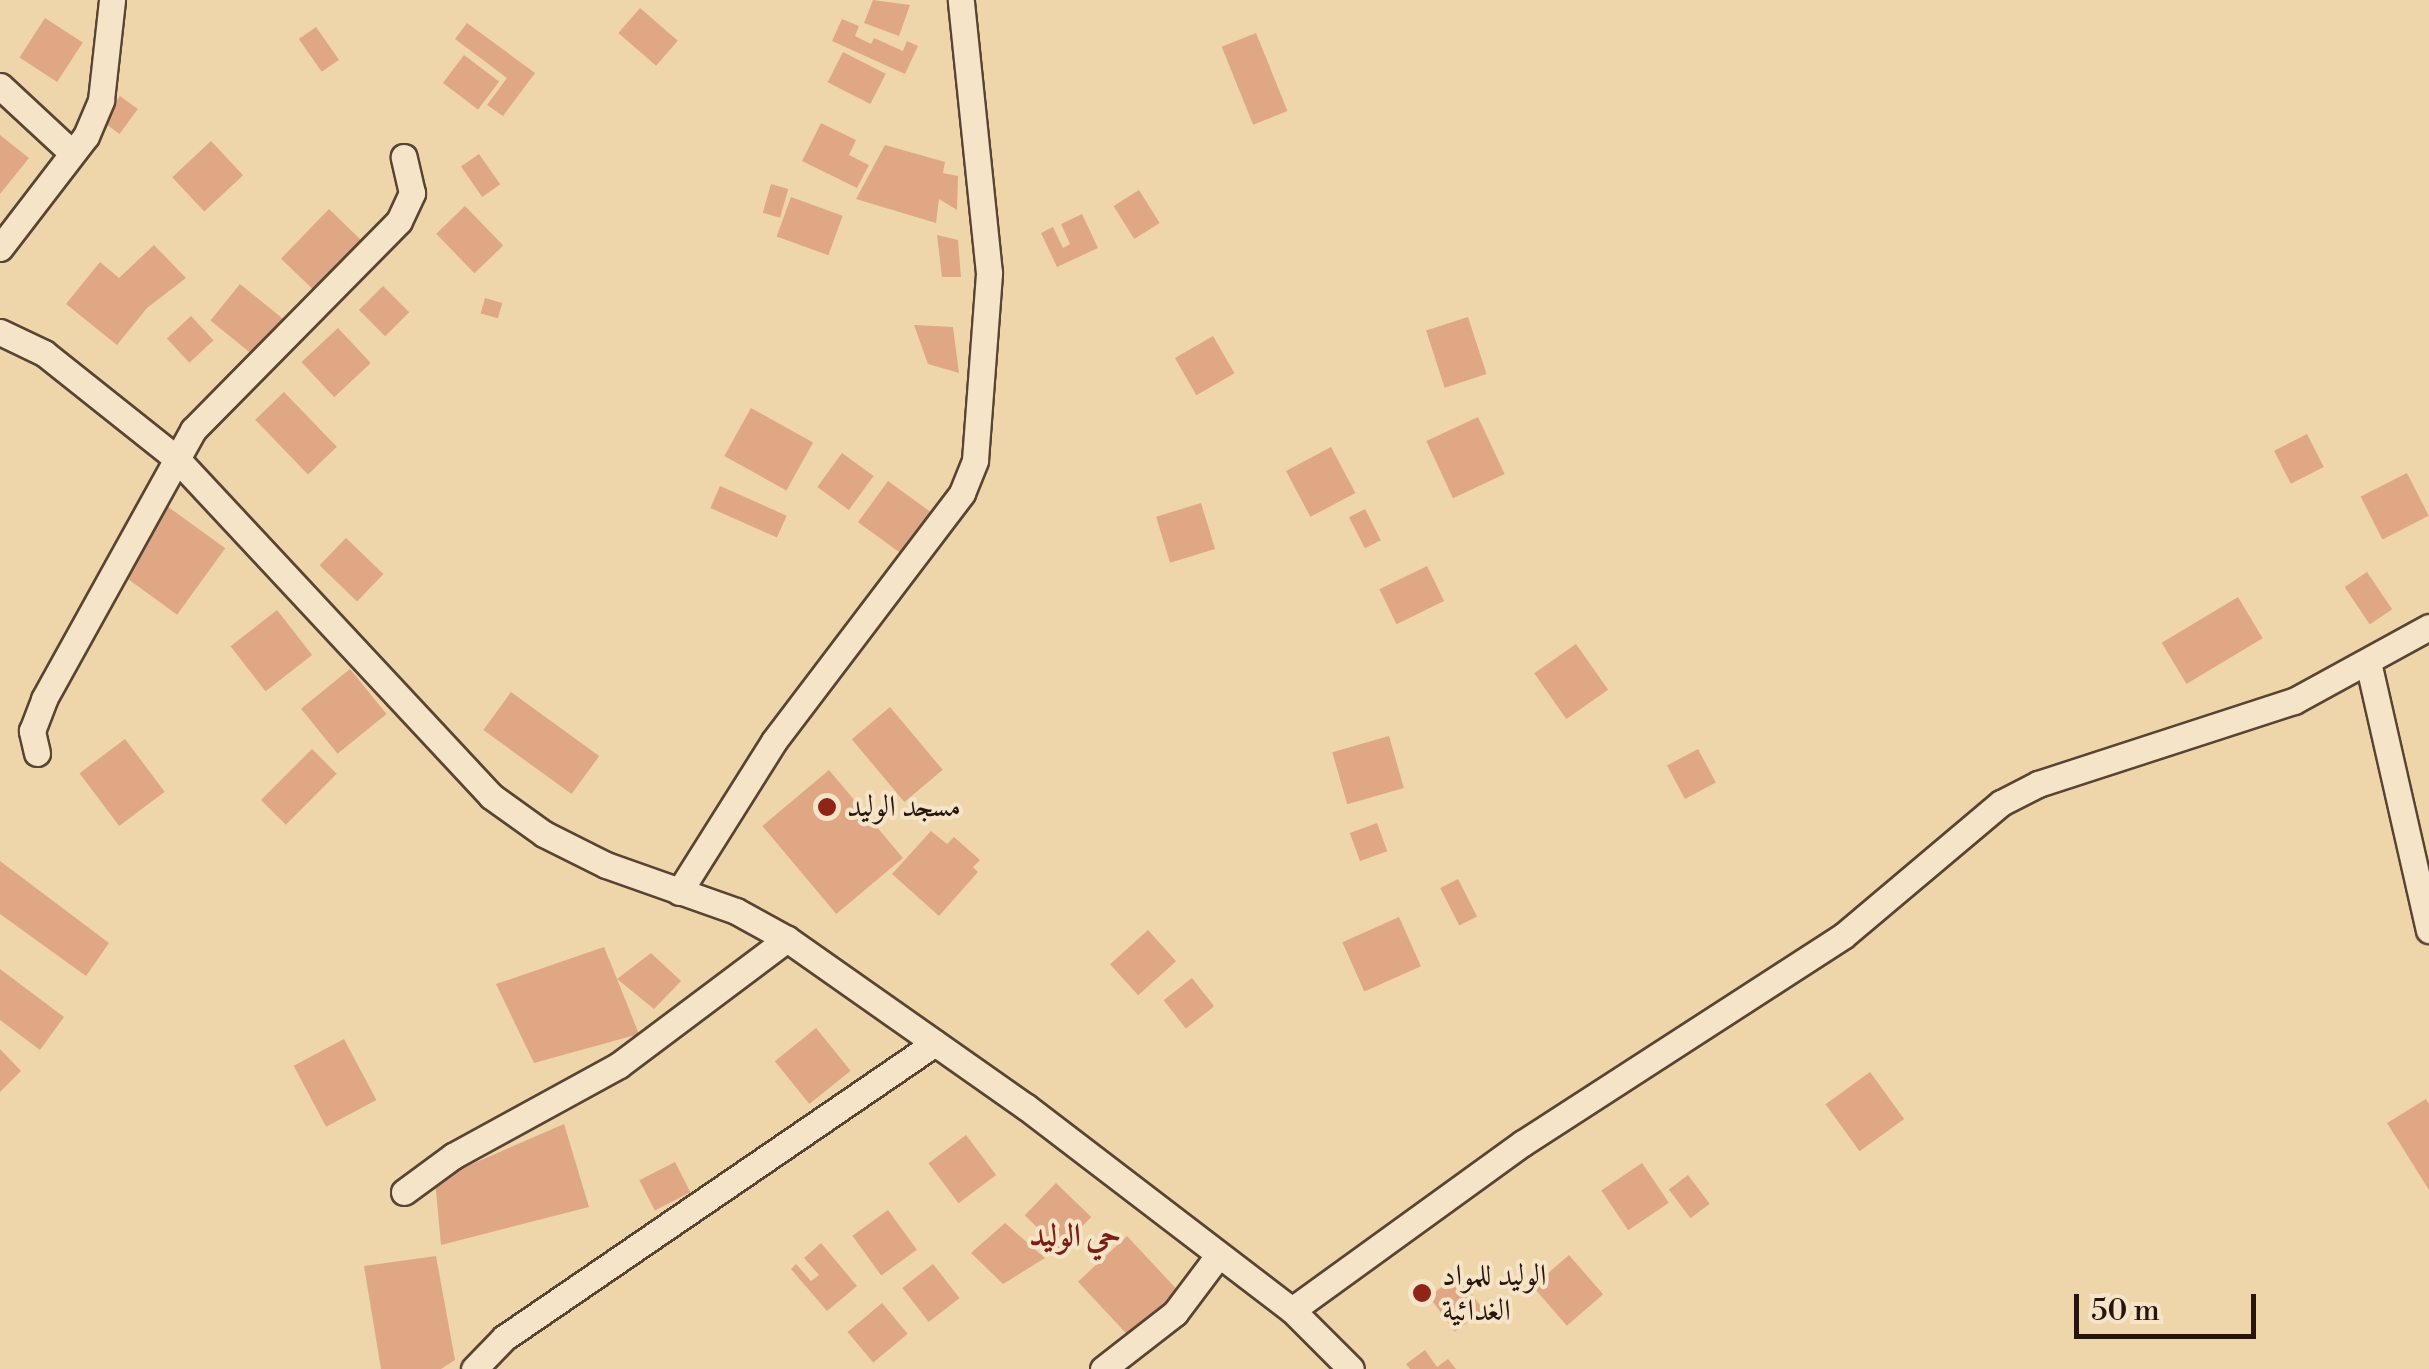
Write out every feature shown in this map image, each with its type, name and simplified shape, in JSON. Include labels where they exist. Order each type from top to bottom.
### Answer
[{"type":"street","points":[[0,248],[72,153],[101,100],[112,0]]},
{"type":"street","points":[[679,892],[774,741],[962,494],[975,460],[989,273],[961,0]]},
{"type":"street","points":[[0,86],[72,153]]},
{"type":"street","points":[[37,752],[32,731],[44,699],[193,430],[400,221],[412,194],[404,156]]},
{"type":"street","points":[[0,332],[44,353],[176,458],[492,796],[560,842],[679,892],[736,911],[787,939],[935,1043],[1216,1257],[1292,1310],[1351,1369]]},
{"type":"street","points":[[1292,1310],[1523,1142],[1842,936],[2000,802],[2038,784],[2280,706],[2429,627]]},
{"type":"street","points":[[2368,662],[2429,930]]},
{"type":"street","points":[[404,1192],[454,1156],[619,1065],[787,939]]},
{"type":"street","points":[[474,1369],[504,1338],[935,1043]]},
{"type":"street","points":[[1104,1369],[1176,1314],[1216,1257]]},
{"type":"building","points":[[873,0],[910,5],[899,36],[864,23]]},
{"type":"building","points":[[640,8],[678,41],[656,66],[618,33]]},
{"type":"building","points":[[45,18],[83,43],[57,82],[19,57]]},
{"type":"building","points":[[842,19],[859,26],[855,36],[871,44],[874,38],[903,51],[907,41],[918,46],[905,74],[832,41]]},
{"type":"building","points":[[467,23],[535,73],[503,116],[487,105],[507,78],[455,39]]},
{"type":"building","points":[[316,27],[339,60],[322,72],[299,39]]},
{"type":"building","points":[[1256,33],[1287,111],[1253,125],[1222,47]]},
{"type":"building","points":[[843,52],[886,74],[870,104],[828,82]]},
{"type":"building","points":[[464,55],[499,81],[478,109],[443,83]]},
{"type":"building","points":[[120,96],[138,109],[120,134],[102,121]]},
{"type":"building","points":[[821,123],[856,140],[849,155],[869,165],[857,188],[802,161]]},
{"type":"building","points":[[0,135],[29,158],[0,194]]},
{"type":"building","points":[[211,141],[243,175],[204,212],[172,177]]},
{"type":"building","points":[[885,145],[945,162],[943,173],[958,176],[957,210],[939,199],[936,223],[856,199]]},
{"type":"building","points":[[479,154],[500,184],[482,197],[461,167]]},
{"type":"building","points":[[771,184],[788,189],[780,218],[763,213]]},
{"type":"building","points":[[1139,190],[1160,223],[1134,239],[1114,206]]},
{"type":"building","points":[[791,197],[843,216],[828,255],[777,236]]},
{"type":"building","points":[[465,206],[503,246],[474,273],[436,234]]},
{"type":"building","points":[[329,209],[363,242],[315,291],[281,259]]},
{"type":"building","points":[[1082,214],[1098,248],[1057,267],[1041,233],[1053,227],[1063,248],[1070,244],[1061,224]]},
{"type":"building","points":[[937,235],[958,240],[961,277],[942,277]]},
{"type":"building","points":[[154,245],[186,278],[147,308],[117,345],[66,304],[100,262],[119,278]]},
{"type":"building","points":[[240,284],[284,319],[254,356],[210,321]]},
{"type":"building","points":[[383,286],[409,312],[385,336],[359,310]]},
{"type":"building","points":[[485,298],[502,303],[498,318],[481,313]]},
{"type":"building","points":[[191,316],[214,340],[189,363],[167,339]]},
{"type":"building","points":[[1468,317],[1487,374],[1445,388],[1426,331]]},
{"type":"building","points":[[914,325],[953,327],[959,373],[928,364]]},
{"type":"building","points":[[338,328],[371,363],[334,397],[301,362]]},
{"type":"building","points":[[1213,336],[1234,373],[1196,395],[1175,358]]},
{"type":"building","points":[[284,392],[337,447],[308,474],[255,420]]},
{"type":"building","points":[[751,408],[813,442],[786,491],[724,456]]},
{"type":"building","points":[[1478,417],[1505,474],[1453,498],[1426,441]]},
{"type":"building","points":[[2307,434],[2324,467],[2291,484],[2274,451]]},
{"type":"building","points":[[1331,447],[1355,493],[1310,517],[1286,471]]},
{"type":"building","points":[[842,453],[874,476],[849,510],[817,487]]},
{"type":"building","points":[[2407,473],[2429,516],[2382,539],[2361,497]]},
{"type":"building","points":[[888,481],[930,512],[900,553],[858,522]]},
{"type":"building","points":[[720,486],[787,516],[777,538],[710,508]]},
{"type":"building","points":[[1201,503],[1215,549],[1170,563],[1156,517]]},
{"type":"building","points":[[167,506],[225,548],[177,615],[119,572]]},
{"type":"building","points":[[1365,509],[1381,540],[1365,548],[1349,517]]},
{"type":"building","points":[[346,538],[383,574],[357,601],[320,565]]},
{"type":"building","points":[[1427,566],[1444,601],[1396,624],[1379,589]]},
{"type":"building","points":[[2367,572],[2392,609],[2370,624],[2345,587]]},
{"type":"building","points":[[2238,597],[2263,638],[2186,684],[2162,643]]},
{"type":"building","points":[[277,610],[312,655],[266,691],[231,646]]},
{"type":"building","points":[[1576,644],[1608,690],[1566,719],[1534,673]]},
{"type":"building","points":[[350,669],[387,714],[338,754],[301,709]]},
{"type":"building","points":[[511,692],[599,756],[572,794],[483,730]]},
{"type":"building","points":[[890,707],[943,770],[904,802],[852,739]]},
{"type":"building","points":[[1389,736],[1404,788],[1347,804],[1332,752]]},
{"type":"building","points":[[125,739],[165,792],[119,826],[79,773]]},
{"type":"building","points":[[312,749],[337,774],[286,825],[261,800]]},
{"type":"building","points":[[1698,749],[1716,783],[1685,799],[1667,765]]},
{"type":"building","points":[[829,770],[903,858],[836,914],[762,826]]},
{"type":"building","points":[[1377,823],[1387,851],[1360,861],[1350,833]]},
{"type":"building","points":[[931,831],[947,844],[954,837],[980,860],[973,867],[978,872],[939,916],[892,874]]},
{"type":"building","points":[[0,861],[109,943],[86,976],[0,914]]},
{"type":"building","points":[[1458,879],[1477,916],[1459,926],[1440,888]]},
{"type":"building","points":[[1399,917],[1421,966],[1364,992],[1342,942]]},
{"type":"building","points":[[1148,930],[1176,961],[1138,995],[1110,964]]},
{"type":"building","points":[[604,947],[639,1034],[534,1063],[496,984]]},
{"type":"building","points":[[651,953],[681,981],[654,1009],[617,979]]},
{"type":"building","points":[[0,969],[64,1017],[40,1050],[0,1020]]},
{"type":"building","points":[[1192,978],[1214,1006],[1186,1029],[1164,1000]]},
{"type":"building","points":[[816,1028],[851,1071],[809,1104],[775,1061]]},
{"type":"building","points":[[344,1039],[376,1100],[326,1127],[294,1066]]},
{"type":"building","points":[[0,1049],[21,1071],[0,1092]]},
{"type":"building","points":[[1870,1072],[1904,1119],[1860,1151],[1826,1104]]},
{"type":"building","points":[[2426,1099],[2429,1104],[2429,1190],[2387,1123]]},
{"type":"building","points":[[564,1124],[589,1207],[441,1245],[435,1180]]},
{"type":"building","points":[[966,1135],[996,1175],[959,1203],[928,1163]]},
{"type":"building","points":[[675,1162],[690,1192],[655,1210],[639,1180]]},
{"type":"building","points":[[1642,1163],[1669,1203],[1628,1230],[1601,1190]]},
{"type":"building","points":[[1688,1175],[1710,1204],[1690,1218],[1669,1189]]},
{"type":"building","points":[[1056,1183],[1091,1217],[1060,1249],[1025,1215]]},
{"type":"building","points":[[888,1210],[917,1250],[881,1276],[852,1236]]},
{"type":"building","points":[[1005,1223],[1045,1258],[1003,1284],[971,1253]]},
{"type":"building","points":[[1127,1236],[1179,1292],[1130,1337],[1078,1282]]},
{"type":"building","points":[[821,1243],[857,1286],[827,1311],[791,1269],[796,1264],[811,1281],[819,1275],[804,1258]]},
{"type":"building","points":[[1569,1255],[1603,1294],[1567,1326],[1533,1286]]},
{"type":"building","points":[[436,1256],[455,1360],[441,1369],[381,1369],[364,1266]]},
{"type":"building","points":[[933,1264],[959,1298],[929,1322],[902,1288]]},
{"type":"building","points":[[1458,1275],[1484,1311],[1455,1332],[1429,1296]]},
{"type":"building","points":[[882,1303],[908,1334],[873,1363],[848,1332]]},
{"type":"building","points":[[1425,1350],[1437,1367],[1448,1359],[1456,1369],[1410,1369],[1406,1364]]},
{"type":"place","name":"مسجد الوليد","points":[[827,807]]},
{"type":"place","name":"الوليد للمواد الغدائية","points":[[1422,1293]]},
{"type":"district","name":"حي الوليد","points":[[1075,1236]]}]
